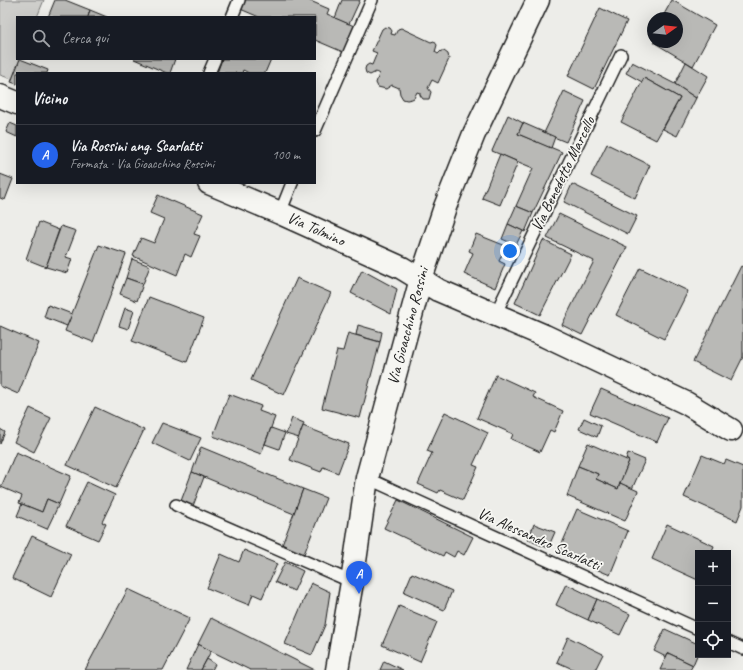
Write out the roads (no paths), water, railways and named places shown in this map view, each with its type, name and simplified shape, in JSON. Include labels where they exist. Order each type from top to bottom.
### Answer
[{"type":"street","name":"Via Gioacchino Rossini","points":[[337,670],[352,582],[367,478],[421,279],[445,207],[474,134],[538,0]]},
{"type":"street","points":[[0,96],[16,103]]},
{"type":"street","name":"Via Tolmino","points":[[211,184],[402,268],[421,279]]},
{"type":"street","points":[[421,279],[438,290],[495,314],[686,403],[731,430]]},
{"type":"lane","points":[[232,16],[239,0]]},
{"type":"lane","points":[[316,129],[372,0]]},
{"type":"lane","name":"Via Benedetto Marcello","points":[[495,314],[621,55]]},
{"type":"lane","points":[[209,72],[215,60]]},
{"type":"lane","points":[[280,213],[292,184]]},
{"type":"lane","name":"Via Alessandro Scarlatti","points":[[367,478],[695,628]]},
{"type":"lane","points":[[176,505],[352,582]]},
{"type":"lane","points":[[731,643],[743,649]]},
{"type":"place","name":"Via Rossini ang. Scarlatti","points":[[359,594]]}]
